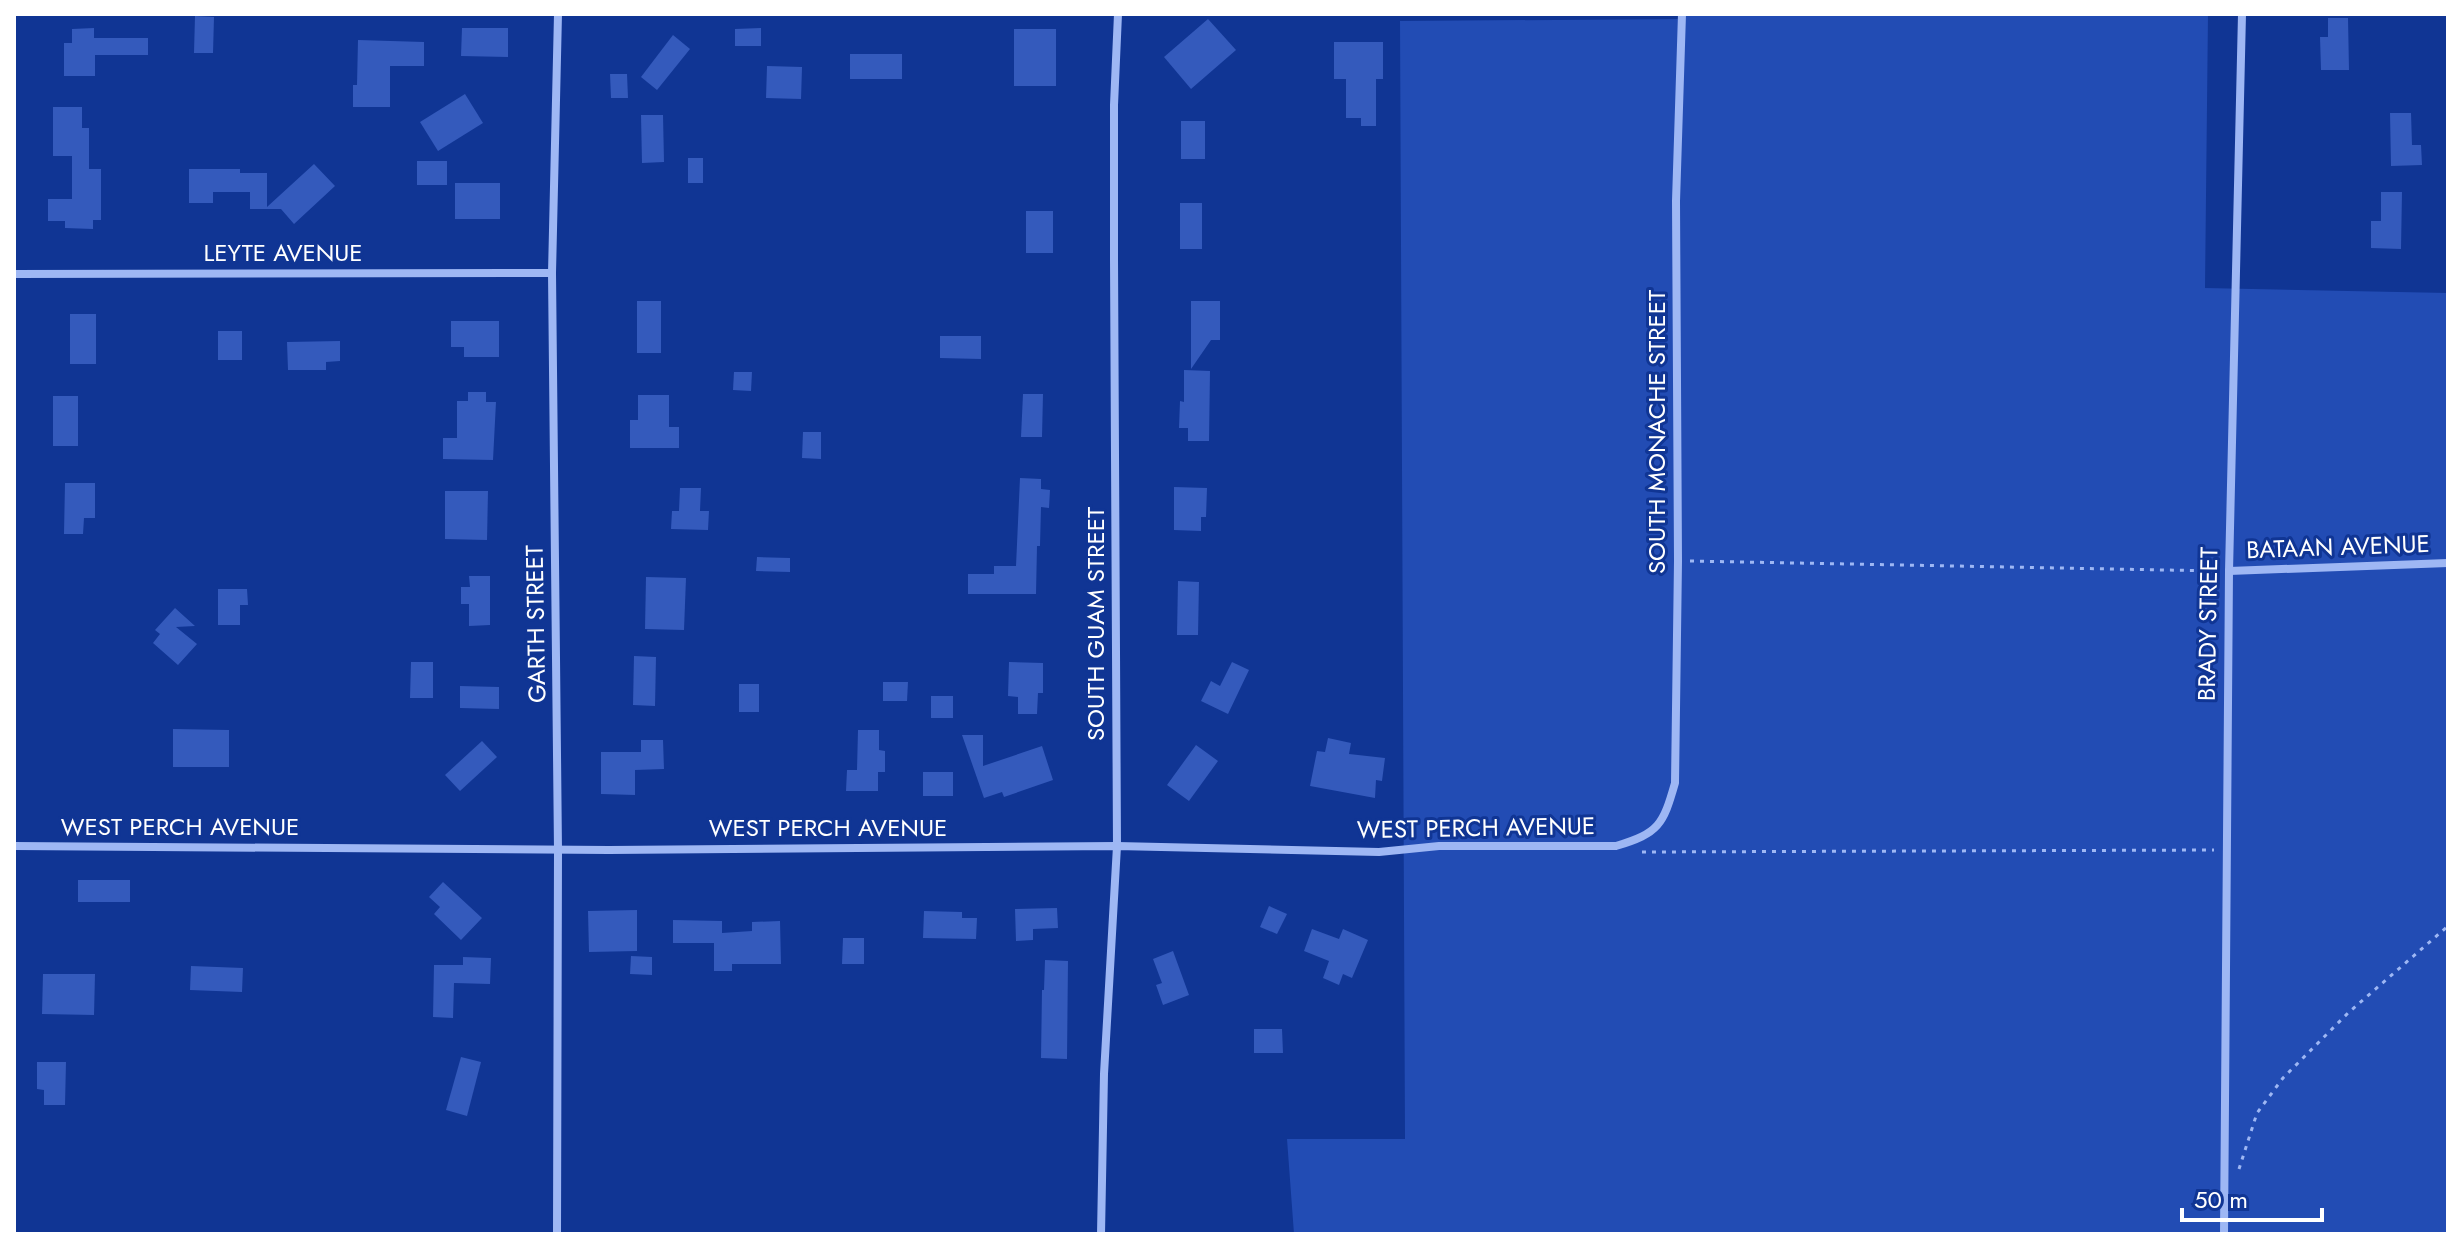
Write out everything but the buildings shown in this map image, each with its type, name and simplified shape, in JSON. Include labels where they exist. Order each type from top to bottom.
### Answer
[{"type":"street","name":"GARTH STREET","points":[[557,1234],[558,850],[552,273],[558,14]]},
{"type":"street","name":"SOUTH GUAM STREET","points":[[1101,1234],[1104,1074],[1117,846],[1114,105],[1118,14]]},
{"type":"street","name":"SOUTH MONACHE STREET","points":[[1641,838],[1654,830],[1667,812],[1675,783],[1678,561],[1676,201],[1682,14]]},
{"type":"street","name":"BRADY STREET","points":[[2224,1234],[2229,571],[2242,14]]},
{"type":"street","name":"LEYTE AVENUE","points":[[14,274],[552,273]]},
{"type":"street","name":"BATAAN AVENUE","points":[[2229,571],[2448,563]]},
{"type":"street","name":"WEST PERCH AVENUE","points":[[14,846],[558,850],[1117,846],[1379,852],[1439,846],[1616,846],[1641,838]]},
{"type":"path","points":[[1678,561],[2229,571]]},
{"type":"path","points":[[1629,852],[2226,850]]},
{"type":"path","points":[[2238,1171],[2257,1113],[2283,1078],[2348,1013],[2448,926]]},
{"type":"shaded area","points":[[1684,14],[2208,14],[2205,288],[2448,293],[2448,1234],[1294,1234],[1287,1139],[1405,1139],[1400,21],[1684,19]]}]
